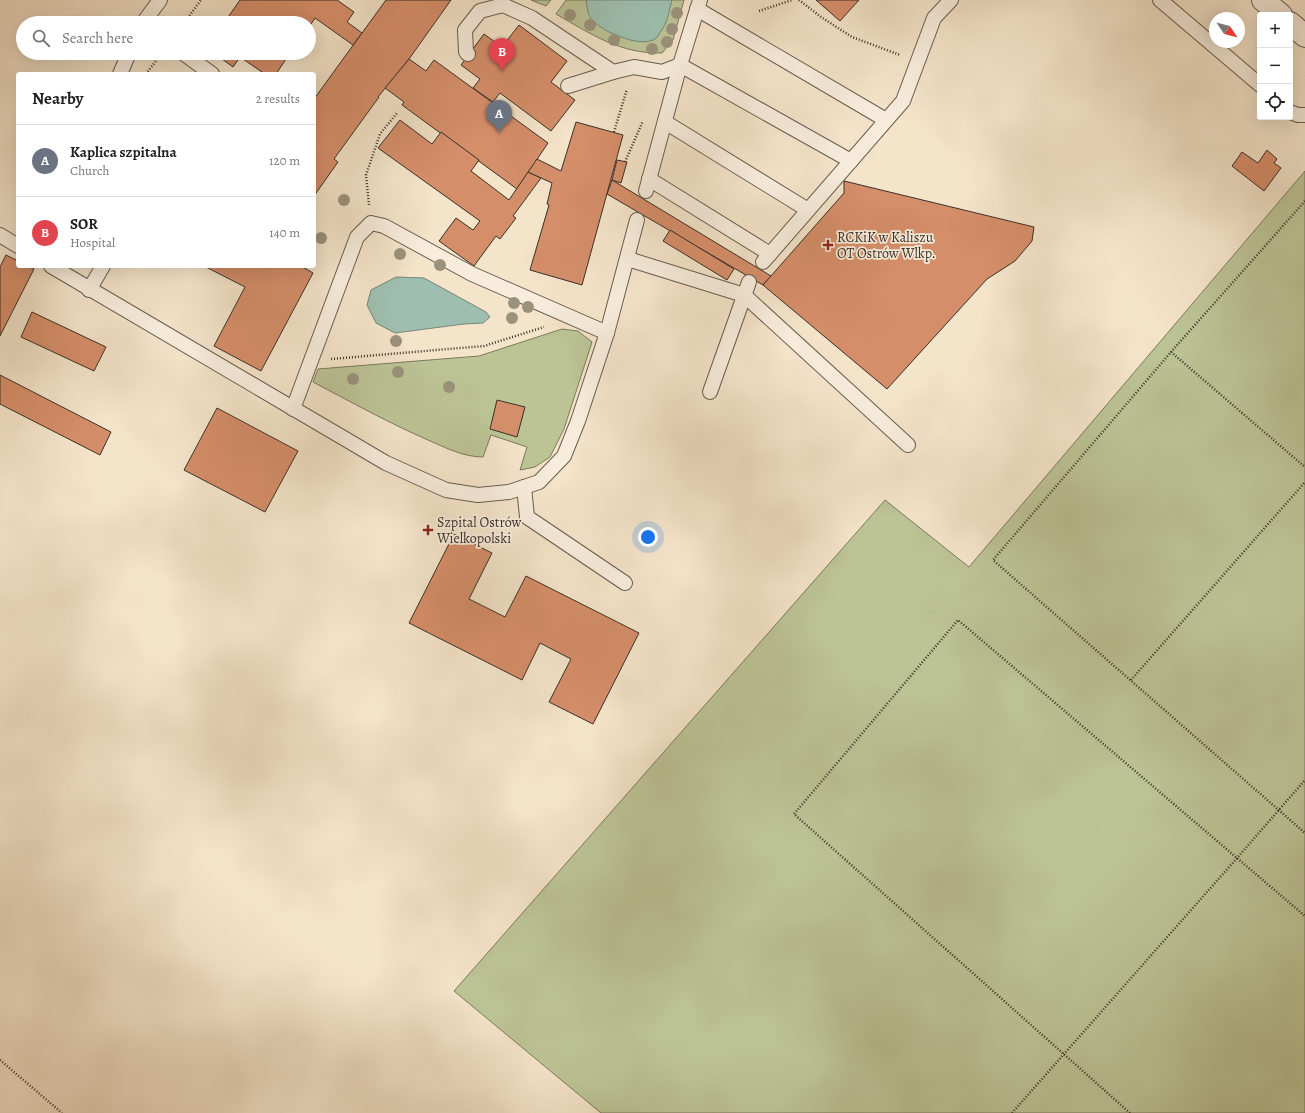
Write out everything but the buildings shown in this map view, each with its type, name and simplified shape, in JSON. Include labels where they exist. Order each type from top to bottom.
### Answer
[{"type":"street","points":[[1264,0],[1278,12]]},
{"type":"street","points":[[1293,26],[1305,36]]},
{"type":"lane","points":[[148,16],[160,0]]},
{"type":"lane","points":[[886,120],[698,5],[664,122],[648,185],[767,258],[903,101],[934,18],[951,0]]},
{"type":"lane","points":[[1160,0],[1259,84]]},
{"type":"lane","points":[[468,54],[466,52],[465,30],[480,11],[504,5],[532,18],[613,72]]},
{"type":"lane","points":[[121,72],[126,60]]},
{"type":"lane","points":[[193,60],[209,72]]},
{"type":"lane","points":[[568,86],[634,67],[662,72],[680,65]]},
{"type":"lane","points":[[680,65],[851,161]]},
{"type":"lane","points":[[1293,113],[1305,115]]},
{"type":"lane","points":[[664,122],[808,210]]},
{"type":"lane","points":[[54,268],[89,290],[386,463],[446,490],[478,495],[508,492],[539,482],[564,456],[578,421],[607,333],[628,259],[637,220]]},
{"type":"lane","points":[[293,409],[357,237],[371,223],[384,226],[472,274],[574,317],[607,333]]},
{"type":"lane","points":[[0,234],[16,245]]},
{"type":"lane","points":[[628,259],[746,288],[908,445]]},
{"type":"lane","points":[[89,290],[101,268]]},
{"type":"lane","points":[[710,392],[746,288]]},
{"type":"lane","points":[[524,487],[528,517],[625,583]]},
{"type":"path","points":[[189,16],[201,0]]},
{"type":"path","points":[[759,11],[792,0]]},
{"type":"path","points":[[800,0],[821,17],[852,37],[918,61]]},
{"type":"path","points":[[148,72],[157,60]]},
{"type":"path","points":[[614,132],[634,67]]},
{"type":"path","points":[[371,223],[366,175],[380,134],[397,113]]},
{"type":"path","points":[[1305,201],[1171,352],[993,560],[1305,833]]},
{"type":"path","points":[[311,361],[484,346],[574,317]]},
{"type":"path","points":[[1171,352],[1305,467]]},
{"type":"path","points":[[1130,680],[1305,482]]},
{"type":"path","points":[[1130,1113],[794,814],[958,620],[1305,916]]},
{"type":"path","points":[[1012,1113],[1238,858],[1305,780]]},
{"type":"path","points":[[0,1060],[62,1113]]},
{"type":"green space","points":[[531,0],[551,0],[546,6]]},
{"type":"green space","points":[[566,0],[684,0],[673,40],[662,53],[633,50],[619,46],[581,29],[556,14]]},
{"type":"green space","points":[[1305,171],[1305,1113],[601,1113],[454,991],[885,500],[969,567]]},
{"type":"green space","points":[[562,329],[578,331],[592,342],[564,429],[550,457],[535,467],[520,470],[527,447],[491,435],[483,457],[476,457],[455,452],[399,427],[313,382],[318,369],[479,356]]},
{"type":"shaded area","points":[[586,0],[672,0],[666,22],[657,37],[655,39],[640,42],[609,32],[593,21],[587,10]]},
{"type":"shaded area","points":[[396,277],[424,278],[486,312],[490,317],[483,323],[395,333],[376,323],[367,305],[371,290]]},
{"type":"place","name":"SOR","points":[[502,71]]},
{"type":"place","name":"Kaplica szpitalna","points":[[499,133]]},
{"type":"place","name":"RCKiK w Kaliszu OT Ostrów Wlkp.","points":[[828,245]]},
{"type":"place","name":"Szpital Ostrów Wielkopolski","points":[[428,530]]}]
